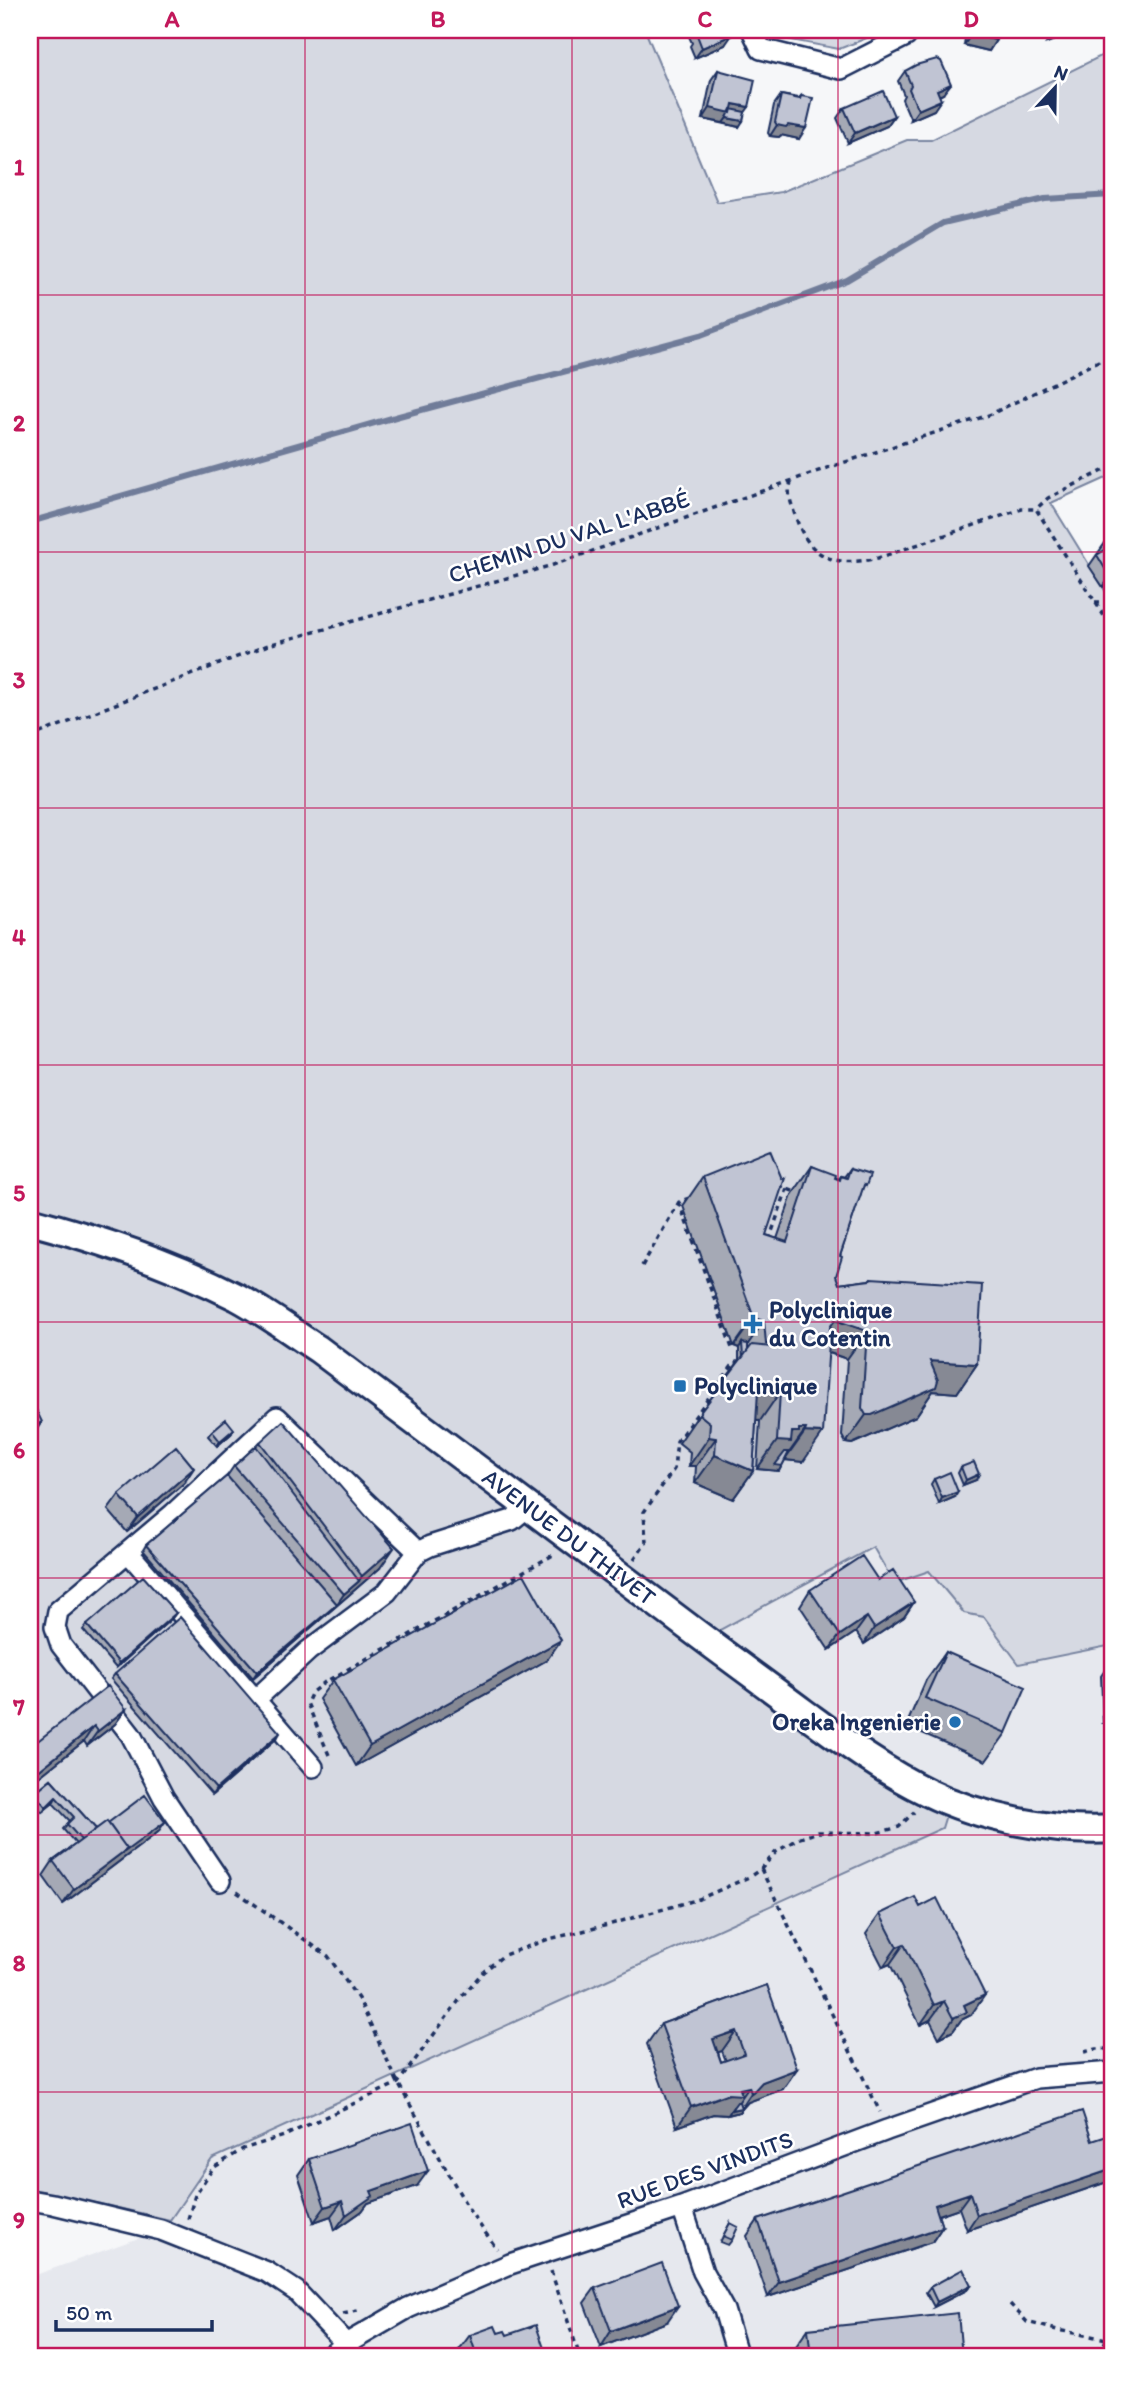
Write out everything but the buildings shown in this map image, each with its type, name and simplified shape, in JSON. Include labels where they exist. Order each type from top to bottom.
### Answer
[{"type":"main road","name":"AVENUE DU THIVET","points":[[30,1221],[95,1238],[160,1261],[238,1298],[318,1349],[876,1764],[927,1792],[996,1817],[1047,1826],[1113,1829]]},
{"type":"street","points":[[752,30],[761,49],[841,69],[905,36],[906,30]]},
{"type":"street","points":[[220,1881],[164,1798],[131,1735],[61,1645],[55,1628],[58,1611],[173,1514],[277,1417],[418,1552]]},
{"type":"street","points":[[255,1700],[308,1651],[387,1592],[418,1552],[512,1520],[528,1507]]},
{"type":"street","points":[[128,1552],[313,1767]]},
{"type":"street","name":"RUE DES VINDITS","points":[[329,2357],[346,2344],[432,2295],[510,2264],[682,2207],[887,2130],[1036,2078],[1113,2073]]},
{"type":"street","points":[[30,2200],[180,2237],[267,2272],[296,2291],[346,2344]]},
{"type":"street","points":[[682,2207],[703,2272],[724,2310],[738,2357]]},
{"type":"path","name":"CHEMIN DU VAL L'ABBÉ","points":[[30,737],[268,645],[553,565],[793,480],[989,415],[1113,354]]},
{"type":"path","points":[[793,480],[788,489],[791,504],[806,541],[836,562],[854,563],[878,558],[1022,509],[1036,509],[1048,498],[1113,466]]},
{"type":"path","points":[[1036,509],[1113,630]]},
{"type":"path","points":[[1095,602],[1113,602]]},
{"type":"path","points":[[772,1182],[805,1195]]},
{"type":"path","points":[[767,1247],[786,1189]]},
{"type":"path","points":[[642,1266],[679,1202],[691,1197]]},
{"type":"path","points":[[679,1202],[732,1348]]},
{"type":"path","points":[[632,1561],[646,1542],[644,1511],[674,1469],[677,1441],[735,1362],[739,1362]]},
{"type":"path","points":[[313,1767],[319,1770],[325,1768],[329,1751],[307,1703],[312,1692],[325,1682],[577,1542]]},
{"type":"path","points":[[180,2237],[195,2195],[213,2168],[243,2149],[284,2136],[398,2082],[445,2017],[483,1972],[504,1955],[549,1939],[699,1899],[749,1877],[761,1869],[776,1852],[797,1839],[818,1832],[877,1833],[899,1827],[914,1813],[927,1792]]},
{"type":"path","points":[[761,1869],[887,2130]]},
{"type":"path","points":[[220,1881],[328,1956],[359,2000],[398,2082],[469,2210],[510,2264]]},
{"type":"path","points":[[551,2271],[580,2357]]},
{"type":"path","points":[[1010,2304],[1027,2322],[1107,2339]]},
{"type":"path","points":[[1089,2357],[1113,2335]]},
{"type":"shaded area","points":[[30,30],[645,30],[717,202],[781,192],[907,140],[931,140],[1113,50],[1113,475],[1051,503],[1109,597],[1113,609],[1113,1645],[1019,1664],[984,1617],[964,1613],[929,1571],[894,1583],[873,1547],[705,1638],[950,1802],[942,1828],[212,2159],[170,2220],[101,2204],[30,2192]]},
{"type":"shaded area","points":[[887,30],[839,49],[775,37],[774,31]]},
{"type":"shaded area","points":[[678,1195],[899,1581],[929,1571],[964,1613],[984,1617],[1019,1664],[1113,1645],[1113,2357],[30,2357],[30,2277],[161,2230],[212,2159],[942,1828],[949,1802],[704,1639],[735,1621]]},
{"type":"waterway","points":[[30,522],[399,416],[701,335],[847,280],[943,223],[1045,199],[1113,195]]},
{"type":"place","name":"Polyclinique du Cotentin","points":[[753,1324]]},
{"type":"place","name":"Polyclinique","points":[[680,1386]]},
{"type":"place","name":"Oreka Ingenierie","points":[[955,1722]]}]
